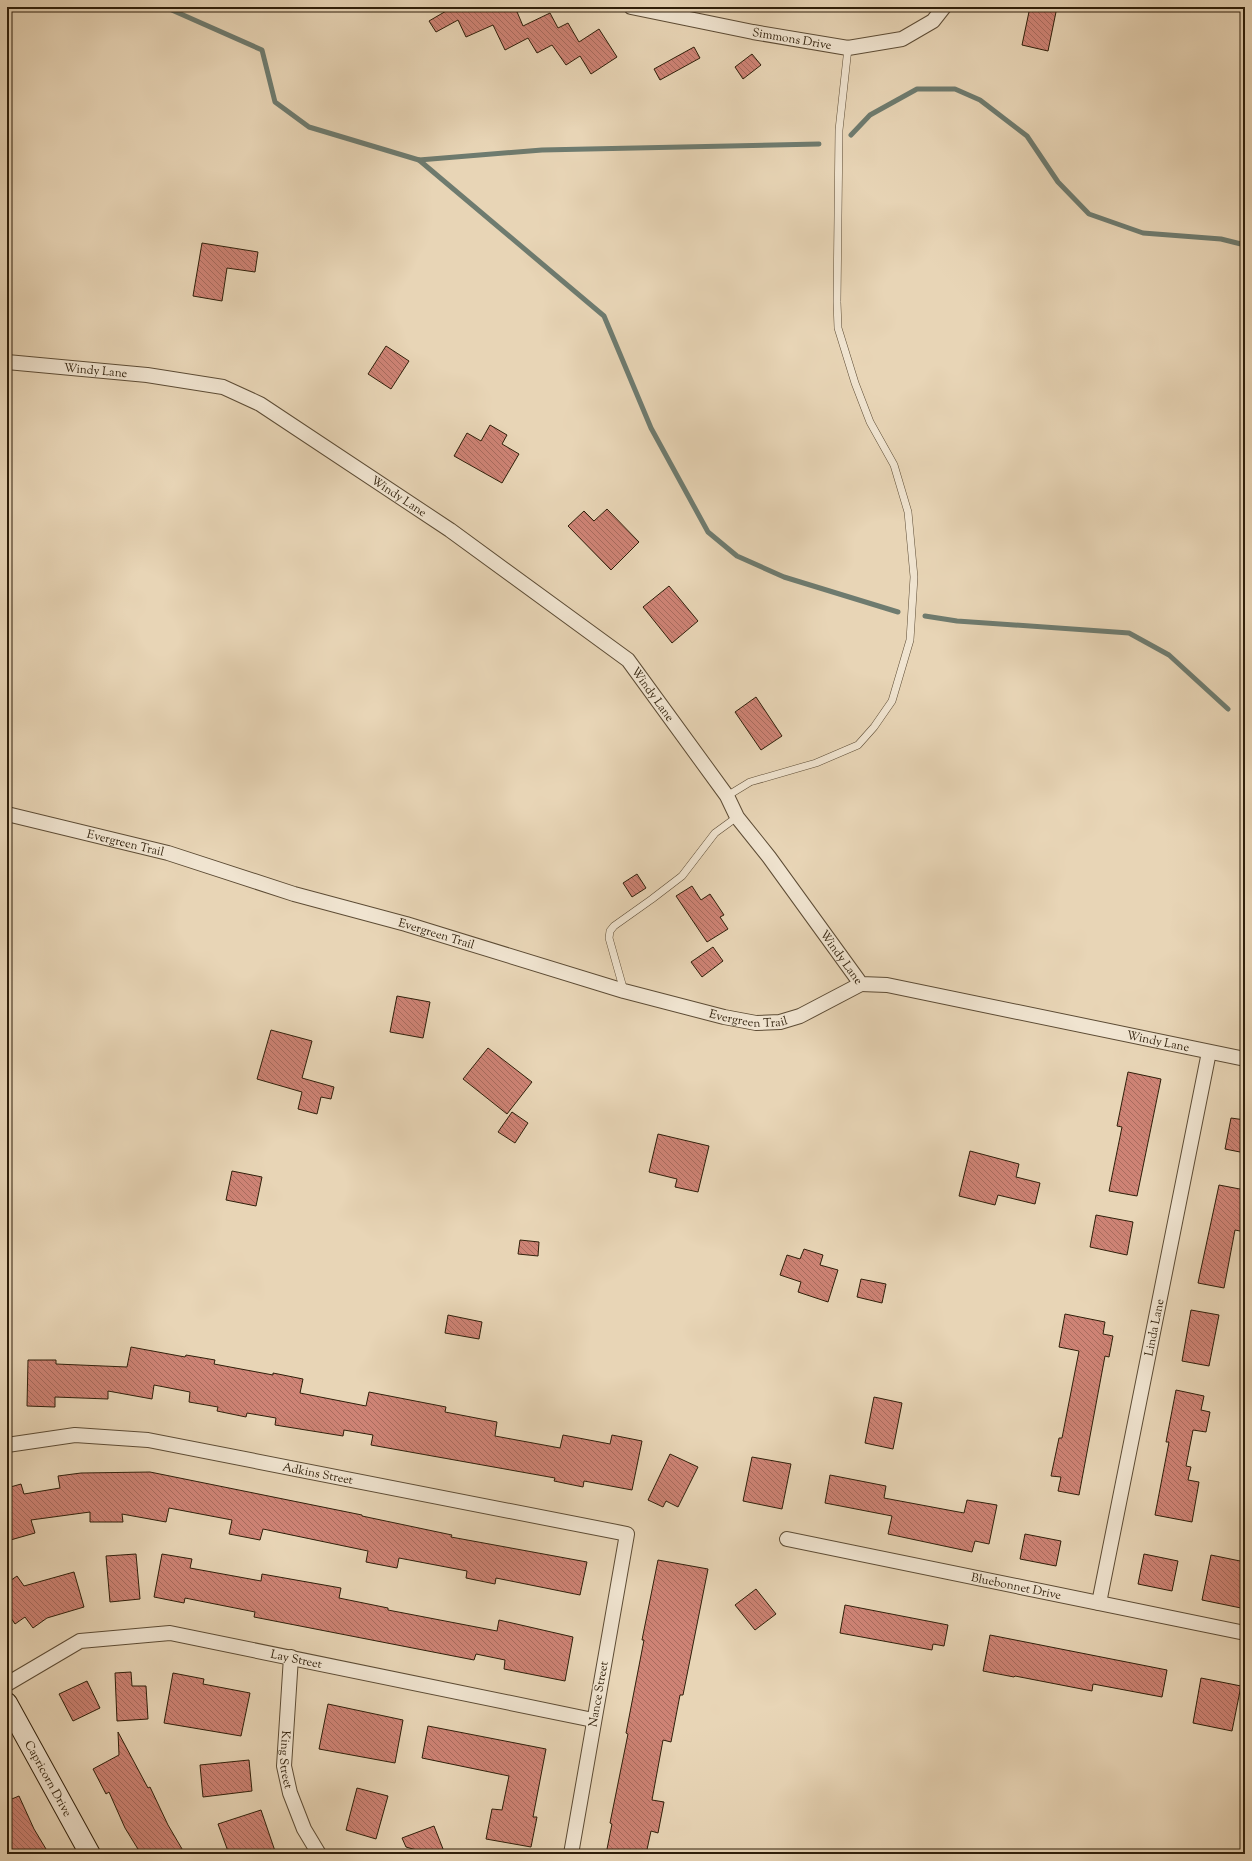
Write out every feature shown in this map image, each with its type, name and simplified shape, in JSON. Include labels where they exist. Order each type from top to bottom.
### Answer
[{"type":"street","name":"Simmons Drive","points":[[631,7],[753,32],[848,48],[902,39],[933,21],[944,7]]},
{"type":"street","name":"Windy Lane","points":[[7,362],[148,375],[223,387],[260,404],[450,530],[628,660],[727,796],[737,817],[769,857],[861,984],[894,987],[1245,1059]]},
{"type":"street","name":"Evergreen Trail","points":[[7,814],[168,853],[294,894],[406,924],[624,991],[724,1017],[756,1023],[780,1022],[800,1016],[861,984]]},
{"type":"street","name":"Linda Lane","points":[[1099,1604],[1209,1052]]},
{"type":"street","name":"Adkins Street","points":[[7,1445],[75,1435],[148,1440],[626,1534]]},
{"type":"street","name":"Nance Street","points":[[571,1854],[626,1534]]},
{"type":"street","name":"Bluebonnet Drive","points":[[787,1539],[1245,1633]]},
{"type":"street","name":"Lay Street","points":[[7,1684],[80,1640],[170,1633],[593,1720]]},
{"type":"street","name":"King Street","points":[[291,1657],[284,1766],[290,1793],[304,1829],[319,1854]]},
{"type":"street","name":"Capricorn Drive","points":[[7,1703],[90,1854]]},
{"type":"lane","points":[[727,796],[750,782],[816,763],[858,744],[874,727],[892,701],[910,640],[914,577],[908,512],[894,465],[870,422],[855,382],[838,328],[839,130],[848,48]]},
{"type":"lane","points":[[624,991],[609,938],[610,931],[614,926],[682,876],[715,833],[737,817]]},
{"type":"building","points":[[453,7],[515,7],[523,26],[550,13],[558,28],[568,23],[579,42],[599,29],[617,57],[591,74],[580,56],[566,65],[552,45],[537,53],[528,38],[505,50],[493,25],[466,37],[458,20],[436,32],[429,21]]},
{"type":"building","points":[[1030,7],[1057,7],[1048,51],[1022,45]]},
{"type":"building","points":[[694,47],[700,58],[660,80],[654,69]]},
{"type":"building","points":[[752,54],[761,65],[743,79],[735,67]]},
{"type":"building","points":[[202,243],[258,252],[255,272],[227,268],[222,301],[193,296]]},
{"type":"building","points":[[386,346],[409,361],[391,389],[368,374]]},
{"type":"building","points":[[490,425],[507,435],[502,444],[519,454],[502,483],[454,456],[467,433],[481,441]]},
{"type":"building","points":[[607,509],[639,542],[611,570],[568,526],[584,511],[594,521]]},
{"type":"building","points":[[669,586],[698,621],[672,643],[643,607]]},
{"type":"building","points":[[756,697],[782,736],[761,750],[735,712]]},
{"type":"building","points":[[637,874],[646,888],[632,897],[623,883]]},
{"type":"building","points":[[692,886],[701,900],[710,894],[724,915],[720,917],[728,929],[707,942],[676,896]]},
{"type":"building","points":[[713,947],[723,961],[702,977],[691,962]]},
{"type":"building","points":[[397,996],[430,1002],[423,1038],[390,1032]]},
{"type":"building","points":[[271,1030],[312,1041],[302,1078],[334,1087],[331,1099],[321,1097],[317,1114],[298,1109],[302,1092],[257,1079]]},
{"type":"building","points":[[488,1048],[532,1082],[507,1114],[463,1079]]},
{"type":"building","points":[[1128,1072],[1161,1079],[1137,1196],[1109,1191],[1122,1127],[1117,1126]]},
{"type":"building","points":[[512,1112],[528,1123],[515,1143],[498,1132]]},
{"type":"building","points":[[1231,1118],[1245,1120],[1245,1153],[1225,1149]]},
{"type":"building","points":[[658,1134],[709,1146],[698,1192],[675,1187],[677,1179],[649,1172]]},
{"type":"building","points":[[970,1151],[1019,1164],[1016,1177],[1040,1183],[1035,1204],[998,1195],[995,1205],[959,1196]]},
{"type":"building","points":[[232,1171],[262,1177],[256,1206],[226,1200]]},
{"type":"building","points":[[1219,1185],[1245,1190],[1245,1232],[1235,1230],[1224,1288],[1198,1283]]},
{"type":"building","points":[[1096,1215],[1133,1222],[1127,1255],[1090,1247]]},
{"type":"building","points":[[520,1240],[539,1242],[538,1256],[518,1254]]},
{"type":"building","points":[[804,1249],[823,1255],[820,1265],[838,1270],[828,1302],[798,1292],[801,1282],[780,1275],[787,1255],[800,1259]]},
{"type":"building","points":[[861,1279],[886,1284],[882,1303],[857,1297]]},
{"type":"building","points":[[1191,1310],[1219,1315],[1209,1366],[1182,1361]]},
{"type":"building","points":[[1065,1314],[1105,1322],[1103,1334],[1113,1336],[1109,1357],[1105,1356],[1079,1495],[1058,1491],[1061,1477],[1051,1476],[1059,1438],[1062,1438],[1079,1351],[1059,1347]]},
{"type":"building","points":[[448,1315],[482,1322],[479,1339],[445,1333]]},
{"type":"building","points":[[131,1347],[185,1357],[186,1355],[215,1360],[214,1364],[303,1379],[300,1393],[366,1406],[369,1392],[446,1407],[445,1412],[497,1422],[495,1436],[560,1448],[563,1435],[610,1444],[612,1435],[642,1441],[632,1490],[584,1481],[583,1487],[554,1481],[555,1478],[371,1445],[373,1435],[344,1430],[343,1436],[275,1425],[276,1418],[247,1413],[246,1417],[217,1411],[218,1407],[189,1402],[190,1392],[154,1385],[152,1399],[108,1391],[108,1399],[55,1397],[55,1407],[27,1406],[28,1360],[56,1360],[56,1364],[127,1367]]},
{"type":"building","points":[[1176,1390],[1204,1396],[1201,1410],[1210,1412],[1206,1432],[1193,1430],[1186,1466],[1191,1467],[1188,1480],[1199,1482],[1192,1522],[1155,1515],[1169,1442],[1166,1442]]},
{"type":"building","points":[[874,1397],[902,1403],[893,1449],[865,1443]]},
{"type":"building","points":[[670,1454],[698,1467],[678,1507],[666,1501],[663,1507],[648,1500]]},
{"type":"building","points":[[752,1457],[791,1464],[782,1509],[743,1501]]},
{"type":"building","points":[[150,1472],[362,1515],[452,1535],[451,1537],[587,1562],[580,1595],[496,1578],[495,1584],[466,1578],[467,1571],[399,1558],[397,1568],[366,1562],[368,1551],[263,1529],[260,1540],[229,1534],[232,1520],[169,1508],[166,1522],[122,1514],[123,1522],[90,1522],[90,1512],[31,1520],[35,1533],[7,1541],[7,1488],[21,1484],[24,1494],[60,1488],[58,1476],[81,1473]]},
{"type":"building","points":[[830,1475],[886,1486],[884,1498],[964,1513],[967,1500],[997,1505],[989,1544],[975,1541],[972,1552],[888,1534],[892,1516],[825,1503]]},
{"type":"building","points":[[1025,1534],[1061,1541],[1056,1566],[1020,1559]]},
{"type":"building","points":[[136,1554],[140,1599],[110,1602],[106,1556]]},
{"type":"building","points":[[162,1554],[192,1559],[190,1568],[261,1581],[262,1574],[341,1588],[339,1598],[388,1608],[388,1610],[497,1631],[499,1620],[573,1637],[565,1681],[504,1669],[505,1660],[476,1654],[474,1660],[254,1617],[255,1612],[185,1598],[184,1603],[154,1597]]},
{"type":"building","points":[[1144,1554],[1178,1561],[1172,1591],[1138,1584]]},
{"type":"building","points":[[1211,1555],[1245,1562],[1245,1589],[1241,1608],[1202,1600]]},
{"type":"building","points":[[658,1560],[708,1569],[683,1695],[680,1695],[671,1742],[663,1740],[652,1800],[664,1802],[658,1833],[651,1831],[646,1854],[606,1854],[612,1824],[610,1823],[628,1734],[626,1733],[644,1640],[642,1640]]},
{"type":"building","points":[[74,1572],[84,1607],[47,1618],[33,1628],[25,1617],[15,1624],[7,1612],[7,1583],[17,1576],[24,1586]]},
{"type":"building","points":[[756,1589],[776,1614],[755,1630],[735,1605]]},
{"type":"building","points":[[845,1605],[948,1625],[944,1646],[933,1644],[932,1650],[840,1633]]},
{"type":"building","points":[[990,1635],[1167,1670],[1162,1697],[1093,1684],[1092,1691],[983,1671]]},
{"type":"building","points":[[131,1672],[132,1686],[146,1686],[148,1719],[117,1721],[115,1673]]},
{"type":"building","points":[[173,1673],[204,1679],[203,1684],[250,1693],[241,1736],[164,1723]]},
{"type":"building","points":[[1201,1678],[1241,1686],[1232,1731],[1193,1723]]},
{"type":"building","points":[[87,1681],[100,1708],[73,1721],[59,1694]]},
{"type":"building","points":[[328,1704],[403,1720],[395,1763],[319,1749]]},
{"type":"building","points":[[428,1726],[546,1749],[533,1817],[537,1817],[531,1847],[486,1839],[492,1809],[502,1810],[509,1776],[422,1758]]},
{"type":"building","points":[[118,1732],[148,1788],[150,1787],[168,1825],[185,1854],[141,1854],[125,1828],[109,1792],[106,1794],[93,1769],[119,1755]]},
{"type":"building","points":[[249,1760],[252,1791],[203,1797],[200,1765]]},
{"type":"building","points":[[357,1788],[388,1796],[376,1839],[346,1830]]},
{"type":"building","points":[[19,1796],[34,1829],[49,1854],[7,1854],[7,1801]]},
{"type":"building","points":[[261,1810],[276,1854],[229,1854],[218,1824]]},
{"type":"building","points":[[434,1826],[445,1854],[430,1854],[406,1847],[402,1838]]},
{"type":"waterway","points":[[165,7],[262,50],[275,102],[309,127],[419,160],[542,150],[819,144]]},
{"type":"waterway","points":[[851,135],[870,115],[917,89],[955,89],[980,100],[1027,136],[1058,182],[1089,214],[1143,233],[1221,239],[1245,245]]},
{"type":"waterway","points":[[419,160],[604,316],[651,428],[708,532],[737,556],[784,577],[898,612]]},
{"type":"waterway","points":[[925,616],[957,621],[1129,633],[1169,655],[1228,709]]}]
